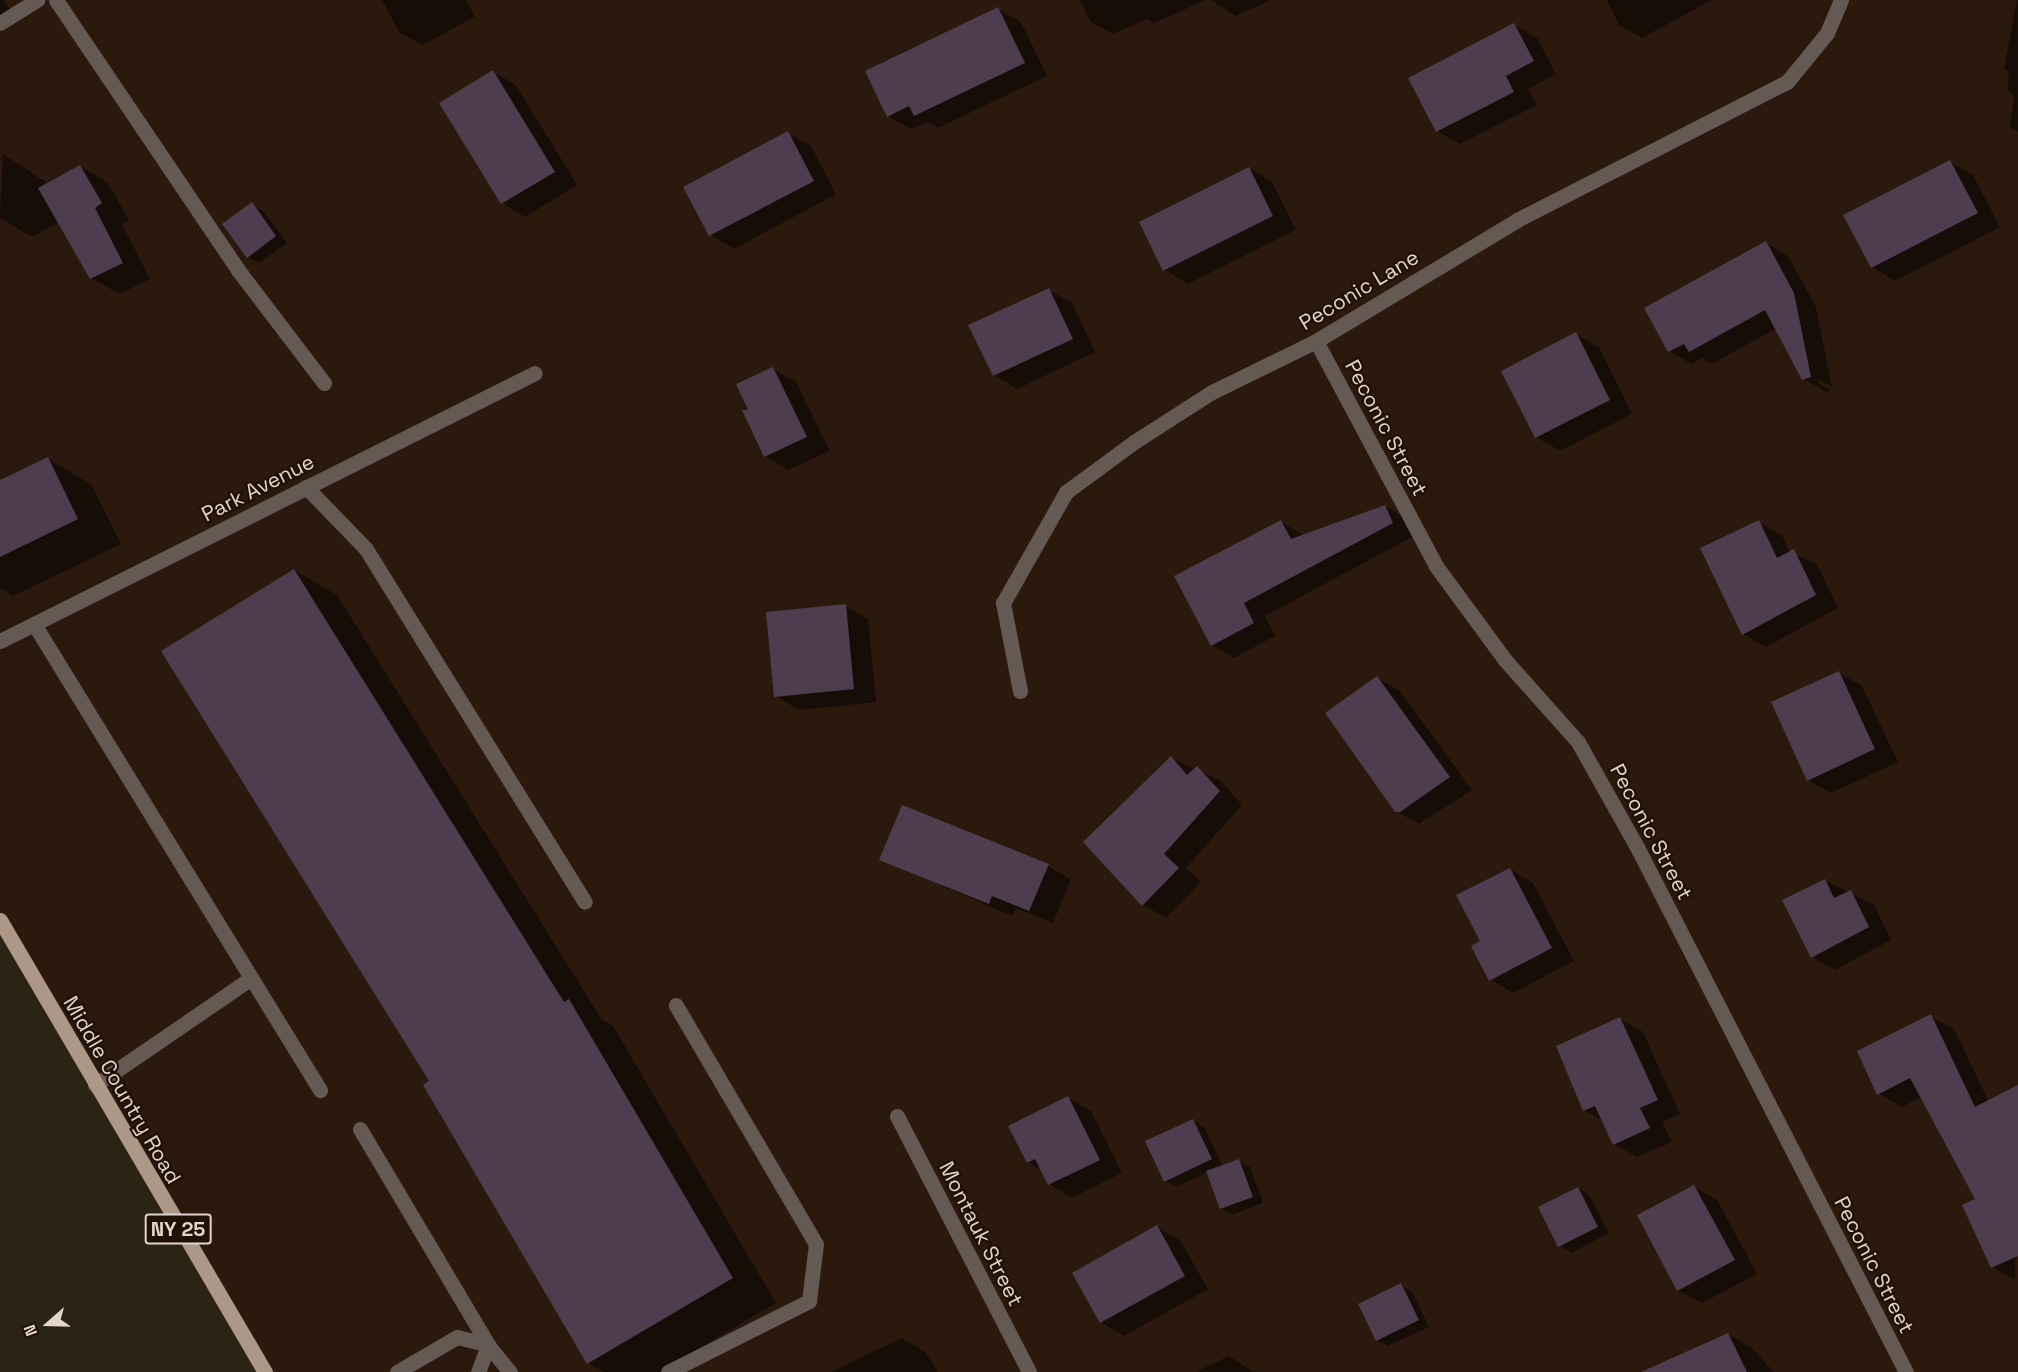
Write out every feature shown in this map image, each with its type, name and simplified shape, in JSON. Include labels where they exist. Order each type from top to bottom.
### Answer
[{"type":"main road","name":"Middle Country Road","points":[[0,920],[265,1372]]},
{"type":"street","points":[[0,23],[37,0]]},
{"type":"street","points":[[56,0],[238,270],[324,383]]},
{"type":"street","name":"Peconic Lane","points":[[1020,691],[1003,603],[1066,492],[1134,442],[1212,392],[1316,341],[1517,220],[1787,82],[1827,33],[1841,0]]},
{"type":"street","name":"Peconic Street","points":[[1316,341],[1436,566],[1505,660],[1578,742],[1637,847],[1905,1372]]},
{"type":"street","name":"Park Avenue","points":[[0,641],[535,373]]},
{"type":"street","points":[[306,488],[366,549],[585,902]]},
{"type":"street","points":[[34,624],[320,1090]]},
{"type":"street","points":[[95,1085],[250,979]]},
{"type":"street","points":[[668,1372],[809,1301],[816,1244],[676,1005]]},
{"type":"street","name":"Montauk Street","points":[[897,1116],[1029,1372]]},
{"type":"street","points":[[360,1129],[488,1345],[510,1372]]},
{"type":"street","points":[[397,1372],[457,1337],[488,1345]]},
{"type":"street","points":[[478,1372],[488,1345]]},
{"type":"shaded area","points":[[0,913],[266,1372],[0,1372]]},
{"type":"building","points":[[998,7],[1025,63],[914,116],[909,106],[887,117],[865,71]]},
{"type":"building","points":[[1514,23],[1534,61],[1506,76],[1514,92],[1436,132],[1408,78]]},
{"type":"building","points":[[493,70],[555,172],[501,204],[439,103]]},
{"type":"building","points":[[788,131],[814,181],[709,236],[683,187]]},
{"type":"building","points":[[1950,160],[1978,213],[1871,268],[1843,215]]},
{"type":"building","points":[[80,165],[102,203],[95,208],[123,263],[90,279],[38,188]]},
{"type":"building","points":[[1249,167],[1273,216],[1163,271],[1139,222]]},
{"type":"building","points":[[252,202],[276,236],[247,258],[222,224]]},
{"type":"building","points":[[1766,241],[1794,293],[1811,377],[1802,380],[1765,310],[1689,352],[1684,344],[1668,352],[1644,308]]},
{"type":"building","points":[[1049,288],[1073,339],[993,376],[968,325]]},
{"type":"building","points":[[1576,332],[1610,400],[1535,438],[1501,371]]},
{"type":"building","points":[[773,367],[807,437],[764,457],[742,410],[748,410],[736,384]]},
{"type":"building","points":[[48,457],[78,519],[0,557],[0,480]]},
{"type":"building","points":[[1385,505],[1393,523],[1244,603],[1254,623],[1211,646],[1174,576],[1281,520],[1291,539]]},
{"type":"building","points":[[1759,520],[1777,558],[1794,549],[1816,595],[1742,635],[1700,548]]},
{"type":"building","points":[[294,569],[564,1002],[569,999],[733,1278],[587,1364],[423,1085],[429,1081],[161,651]]},
{"type":"building","points":[[846,604],[854,689],[774,697],[766,612]]},
{"type":"building","points":[[1839,671],[1875,749],[1807,781],[1771,702]]},
{"type":"building","points":[[1377,676],[1450,777],[1400,812],[1395,812],[1325,713]]},
{"type":"building","points":[[1171,756],[1187,775],[1197,766],[1220,791],[1164,854],[1179,868],[1142,906],[1083,842]]},
{"type":"building","points":[[902,805],[1049,864],[1029,911],[992,896],[989,904],[879,860]]},
{"type":"building","points":[[1510,868],[1552,948],[1489,981],[1471,946],[1480,941],[1456,895]]},
{"type":"building","points":[[1825,879],[1834,898],[1851,890],[1869,927],[1811,958],[1782,900]]},
{"type":"building","points":[[1931,1014],[1975,1107],[2018,1085],[2018,1256],[1991,1268],[1962,1205],[1975,1199],[1910,1078],[1877,1095],[1857,1051]]},
{"type":"building","points":[[1620,1017],[1658,1100],[1640,1108],[1650,1128],[1613,1145],[1595,1106],[1583,1111],[1556,1046]]},
{"type":"building","points":[[1068,1096],[1100,1160],[1048,1185],[1035,1159],[1027,1163],[1008,1126]]},
{"type":"building","points":[[1193,1119],[1212,1159],[1164,1182],[1145,1141]]},
{"type":"building","points":[[1239,1159],[1253,1197],[1220,1209],[1206,1171]]},
{"type":"building","points":[[1694,1185],[1735,1260],[1677,1291],[1637,1215]]},
{"type":"building","points":[[1578,1187],[1598,1227],[1558,1247],[1538,1207]]},
{"type":"building","points":[[1157,1225],[1185,1276],[1100,1323],[1072,1273]]},
{"type":"building","points":[[1401,1283],[1419,1320],[1376,1341],[1358,1304]]},
{"type":"building","points":[[1728,1333],[1747,1372],[1641,1372]]}]
